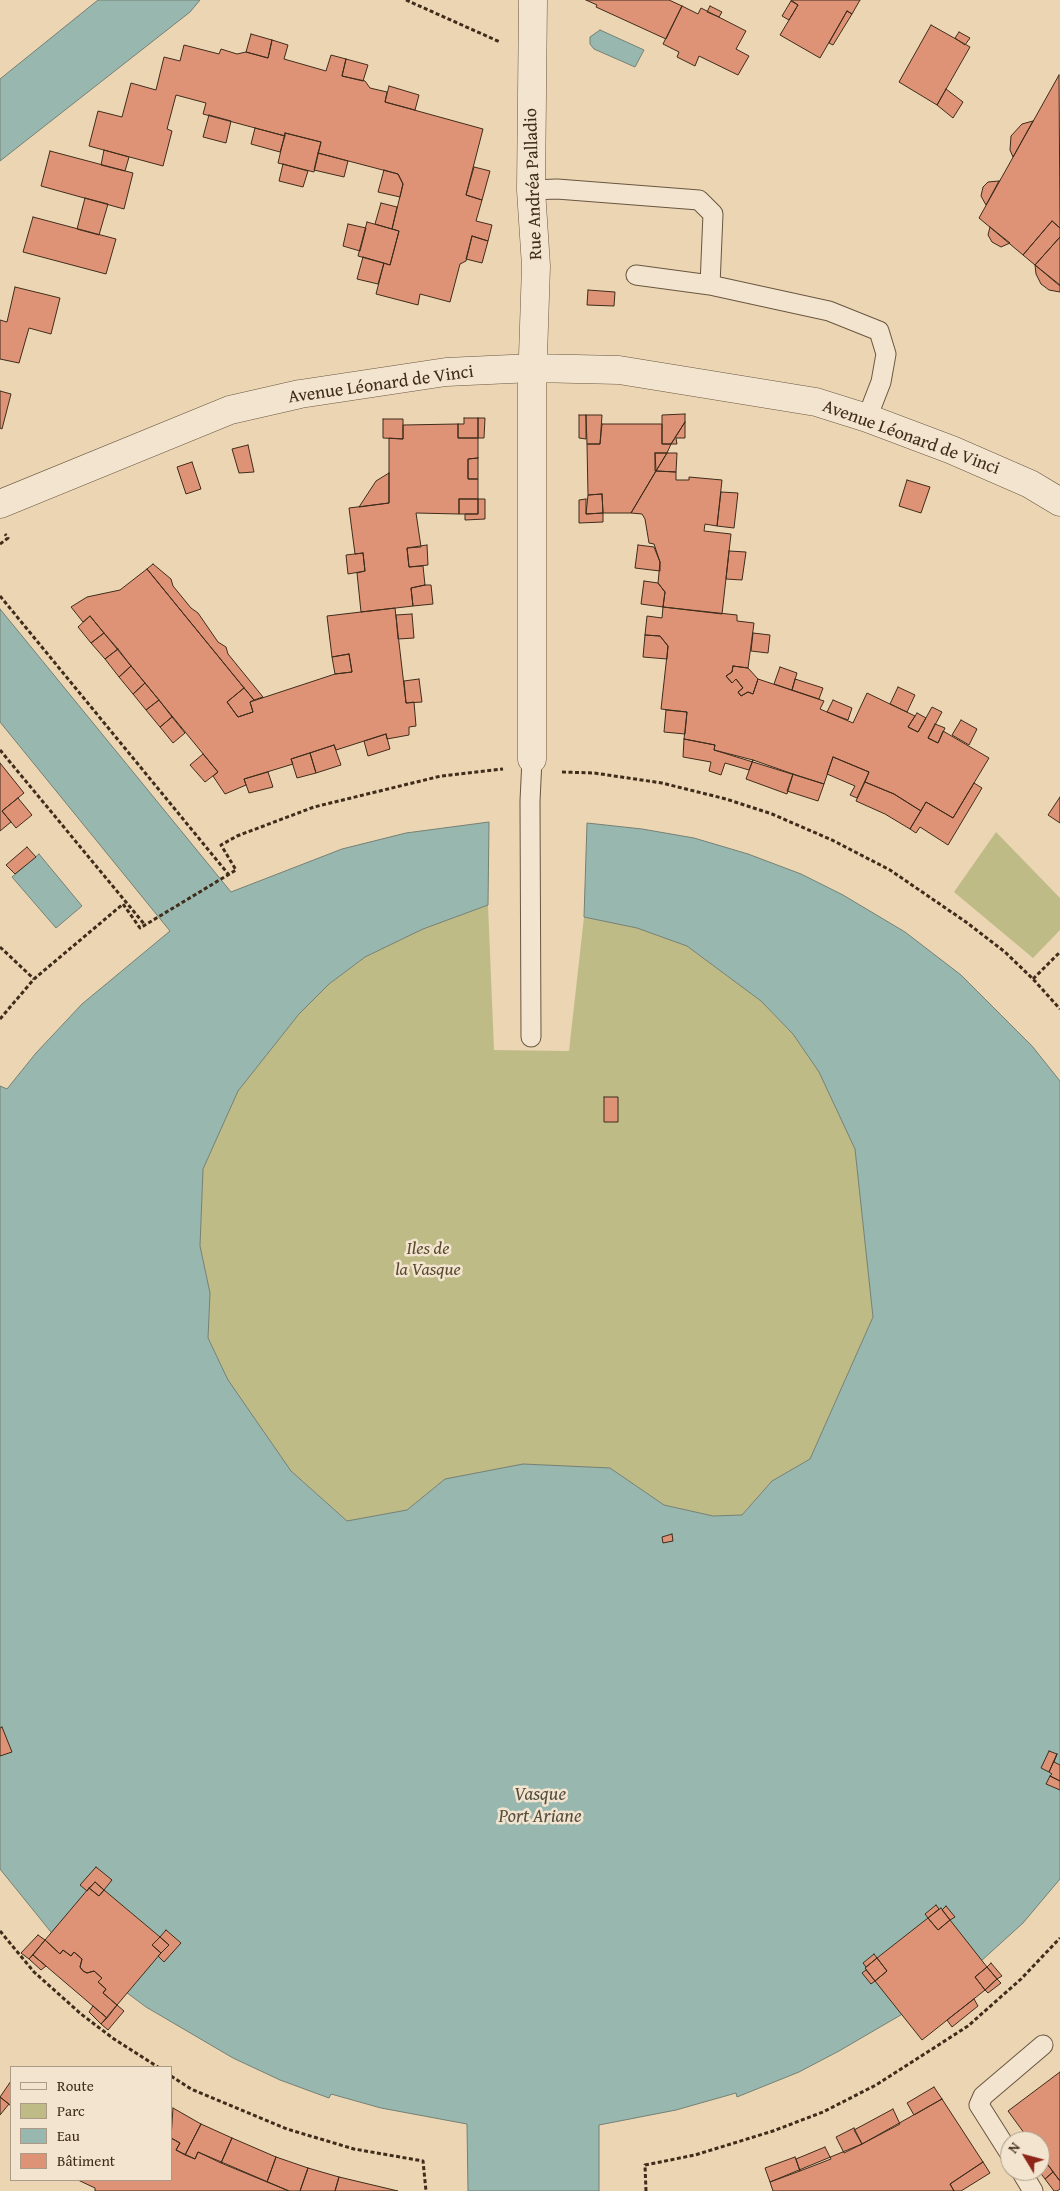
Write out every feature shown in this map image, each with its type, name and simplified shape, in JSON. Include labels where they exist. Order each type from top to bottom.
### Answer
[{"type":"street","name":"Rue Andréa Palladio","points":[[532,764],[533,368],[536,266],[530,190],[533,0]]},
{"type":"street","name":"Avenue Léonard de Vinci","points":[[0,504],[230,410],[300,394],[446,372],[533,368],[619,370],[816,402],[866,418],[952,450],[1030,484],[1060,502]]},
{"type":"lane","points":[[530,190],[557,189],[699,200],[713,214],[710,285]]},
{"type":"lane","points":[[636,275],[710,285],[829,311],[879,331],[886,354],[881,382],[866,418]]},
{"type":"lane","points":[[531,1037],[530,802],[532,764]]},
{"type":"lane","points":[[1000,2138],[979,2105],[983,2096],[1043,2045]]},
{"type":"path","points":[[406,0],[501,43],[532,52]]},
{"type":"path","points":[[0,596],[229,875]]},
{"type":"path","points":[[0,750],[145,925]]},
{"type":"path","points":[[0,1019],[34,979],[122,904],[140,928],[236,870],[221,845],[237,836],[314,807],[441,776],[532,764],[662,783],[726,799],[772,814],[832,840],[913,884],[1004,952],[1033,979],[1060,1009]]},
{"type":"path","points":[[0,947],[34,979]]},
{"type":"path","points":[[1033,979],[1060,952]]},
{"type":"path","points":[[0,1931],[34,1972],[81,2014],[114,2039],[156,2066]]},
{"type":"path","points":[[646,2191],[646,2165],[694,2154],[773,2131],[823,2112],[876,2085],[968,2026],[1021,1979],[1060,1938]]},
{"type":"path","points":[[172,2077],[191,2089],[286,2129],[354,2149],[423,2161],[426,2191]]},
{"type":"green space","points":[[996,832],[1060,898],[1060,930],[1033,958],[954,892]]},
{"type":"green space","name":"Iles de la Vasque","points":[[488,905],[494,1050],[569,1051],[584,917],[637,928],[687,946],[761,1001],[793,1034],[819,1072],[855,1149],[873,1317],[810,1459],[772,1481],[742,1515],[713,1516],[664,1505],[610,1468],[445,1479],[407,1510],[347,1521],[291,1471],[228,1380],[208,1338],[210,1293],[200,1246],[203,1169],[238,1091],[299,1014],[329,984],[365,957],[423,929]]},
{"type":"water","points":[[98,0],[200,0],[190,12],[0,161],[0,79]]},
{"type":"water","points":[[600,30],[644,50],[635,67],[594,49],[590,44],[590,37]]},
{"type":"water","name":"Vasque Port Ariane","points":[[0,609],[231,892],[342,849],[406,833],[489,822],[488,905],[423,929],[365,957],[329,984],[299,1014],[238,1091],[203,1169],[200,1246],[210,1293],[208,1338],[228,1380],[291,1471],[347,1521],[407,1510],[445,1479],[523,1464],[610,1468],[664,1505],[713,1516],[742,1515],[772,1481],[810,1459],[873,1317],[855,1149],[819,1072],[793,1034],[761,1001],[687,946],[637,928],[584,917],[587,823],[642,829],[694,838],[748,854],[801,874],[843,895],[905,932],[961,975],[1032,1046],[1060,1081],[1060,1879],[1023,1923],[959,1981],[839,2051],[799,2072],[737,2097],[736,2093],[676,2110],[599,2125],[599,2191],[468,2191],[467,2124],[381,2108],[331,2094],[329,2098],[280,2080],[233,2058],[146,2007],[59,1942],[0,1869],[0,1086],[7,1089],[36,1053],[82,1004],[170,931],[0,722]]},
{"type":"water","points":[[39,854],[82,906],[56,928],[12,877]]},
{"type":"building","points":[[586,0],[669,0],[682,6],[666,39],[596,7],[597,5]]},
{"type":"building","points":[[791,0],[860,0],[852,14],[847,11],[820,58],[780,35],[798,5]]},
{"type":"building","points":[[791,1],[798,5],[789,20],[782,16]]},
{"type":"building","points":[[682,6],[698,14],[701,8],[746,31],[736,49],[749,56],[738,75],[699,56],[695,66],[677,57],[679,52],[663,44]]},
{"type":"building","points":[[710,6],[722,12],[719,17],[707,12]]},
{"type":"building","points":[[847,11],[852,14],[833,45],[829,43]]},
{"type":"building","points":[[931,25],[970,47],[937,105],[899,82]]},
{"type":"building","points":[[959,32],[970,38],[965,45],[955,38]]},
{"type":"building","points":[[251,34],[272,40],[268,58],[246,52]]},
{"type":"building","points":[[272,40],[288,45],[284,59],[326,71],[331,55],[346,59],[342,76],[365,81],[370,88],[387,92],[385,102],[483,129],[466,195],[482,200],[476,221],[492,225],[488,241],[472,236],[466,261],[460,264],[450,302],[420,294],[418,305],[376,294],[384,263],[390,265],[399,231],[392,229],[403,184],[398,174],[318,153],[321,142],[285,133],[285,136],[203,114],[206,103],[176,95],[167,129],[172,131],[163,166],[89,146],[98,111],[122,117],[131,83],[156,90],[164,57],[180,61],[184,45],[219,54],[221,49],[237,54],[246,52],[268,58]]},
{"type":"building","points":[[346,59],[368,65],[363,81],[342,76]]},
{"type":"building","points":[[1059,75],[1060,228],[1052,221],[1023,255],[979,218]]},
{"type":"building","points":[[389,86],[419,95],[415,110],[385,102]]},
{"type":"building","points":[[946,89],[963,102],[953,118],[937,105]]},
{"type":"building","points":[[209,115],[231,121],[226,143],[203,137]]},
{"type":"building","points":[[1033,121],[1013,157],[1010,150],[1011,136],[1022,124]]},
{"type":"building","points":[[255,128],[285,136],[280,152],[251,144]]},
{"type":"building","points":[[285,133],[321,142],[314,172],[278,163]]},
{"type":"building","points":[[104,150],[129,157],[125,171],[101,165]]},
{"type":"building","points":[[50,151],[133,173],[124,209],[41,186]]},
{"type":"building","points":[[318,153],[348,161],[344,177],[314,170]]},
{"type":"building","points":[[283,164],[308,171],[303,187],[279,181]]},
{"type":"building","points":[[474,167],[490,171],[482,200],[466,195]]},
{"type":"building","points":[[384,170],[398,174],[403,184],[400,197],[378,192]]},
{"type":"building","points":[[999,181],[986,205],[981,196],[983,187],[988,182]]},
{"type":"building","points":[[85,198],[108,204],[99,235],[77,229]]},
{"type":"building","points":[[381,203],[397,207],[392,229],[375,224]]},
{"type":"building","points":[[33,217],[116,239],[106,274],[23,252]]},
{"type":"building","points":[[1052,221],[1060,228],[1060,237],[1035,265],[1023,255]]},
{"type":"building","points":[[367,222],[399,231],[390,265],[358,256]]},
{"type":"building","points":[[348,224],[366,228],[360,251],[343,246]]},
{"type":"building","points":[[990,227],[1010,243],[1001,247],[992,242],[988,235]]},
{"type":"building","points":[[472,236],[488,241],[482,263],[466,259]]},
{"type":"building","points":[[1060,237],[1060,285],[1035,265]]},
{"type":"building","points":[[363,257],[384,263],[378,284],[357,279]]},
{"type":"building","points":[[1035,265],[1060,286],[1060,292],[1049,290],[1041,284],[1036,274]]},
{"type":"building","points":[[15,287],[60,298],[51,334],[29,328],[19,363],[0,359],[0,320],[7,322]]},
{"type":"building","points":[[588,290],[615,292],[614,306],[587,305]]},
{"type":"building","points":[[0,391],[11,394],[2,429],[0,428]]},
{"type":"building","points":[[685,414],[685,422],[671,444],[662,444],[662,415]]},
{"type":"building","points":[[579,415],[586,415],[586,439],[579,438]]},
{"type":"building","points":[[586,415],[602,415],[600,444],[587,444]]},
{"type":"building","points":[[464,418],[478,418],[478,438],[458,438],[458,424],[464,424]]},
{"type":"building","points":[[478,418],[485,418],[484,438],[478,438]]},
{"type":"building","points":[[383,419],[403,419],[403,439],[383,438]]},
{"type":"building","points":[[685,422],[685,438],[676,438],[677,444],[671,444]]},
{"type":"building","points":[[458,424],[458,438],[478,438],[478,458],[468,459],[468,479],[478,479],[478,499],[459,499],[459,514],[416,513],[421,547],[407,548],[409,567],[423,566],[425,585],[411,588],[413,606],[361,612],[357,573],[365,571],[363,553],[355,554],[349,508],[389,503],[389,438],[403,439],[403,425]]},
{"type":"building","points":[[602,424],[662,424],[662,444],[671,444],[667,453],[655,453],[656,471],[631,513],[603,513],[602,494],[588,495],[587,444],[600,444]]},
{"type":"building","points":[[248,445],[254,472],[239,473],[232,449]]},
{"type":"building","points":[[655,453],[667,453],[656,471],[655,471]]},
{"type":"building","points":[[667,453],[677,453],[676,472],[656,471]]},
{"type":"building","points":[[478,458],[478,479],[468,479],[468,459]]},
{"type":"building","points":[[192,462],[201,489],[186,494],[177,467]]},
{"type":"building","points":[[656,471],[676,472],[676,480],[689,480],[689,477],[722,480],[717,526],[705,524],[704,531],[731,534],[722,614],[663,607],[665,592],[658,583],[660,562],[654,544],[649,543],[645,519],[642,514],[631,513]]},
{"type":"building","points":[[389,473],[389,503],[359,507],[376,481]]},
{"type":"building","points":[[907,480],[930,487],[921,513],[899,506]]},
{"type":"building","points":[[721,492],[738,493],[734,528],[717,526]]},
{"type":"building","points":[[602,494],[603,513],[586,514],[588,495]]},
{"type":"building","points":[[459,499],[478,499],[478,514],[459,514]]},
{"type":"building","points":[[478,499],[485,499],[485,519],[465,520],[465,514],[478,514]]},
{"type":"building","points":[[586,499],[586,514],[603,513],[603,522],[579,523],[579,500]]},
{"type":"building","points":[[427,545],[428,565],[409,567],[407,548]]},
{"type":"building","points":[[638,545],[654,547],[660,562],[660,571],[635,568]]},
{"type":"building","points":[[729,551],[746,552],[742,580],[726,579]]},
{"type":"building","points":[[363,553],[365,571],[348,574],[346,555]]},
{"type":"building","points":[[153,564],[171,579],[173,586],[191,608],[198,613],[218,642],[226,647],[228,654],[263,697],[254,700],[147,569]]},
{"type":"building","points":[[147,569],[244,688],[227,702],[238,717],[253,712],[250,702],[335,674],[352,672],[349,654],[332,657],[327,616],[395,608],[406,703],[414,702],[416,726],[409,727],[409,735],[387,739],[386,734],[336,750],[334,745],[291,759],[293,764],[244,779],[246,785],[225,794],[213,776],[218,772],[90,616],[83,622],[71,607],[87,597],[120,590]]},
{"type":"building","points":[[644,581],[658,583],[665,592],[663,607],[641,604]]},
{"type":"building","points":[[431,585],[433,604],[413,606],[411,588]]},
{"type":"building","points":[[663,607],[737,615],[737,621],[754,623],[748,668],[733,666],[732,672],[726,676],[732,683],[736,679],[743,688],[738,692],[741,696],[748,692],[753,694],[758,679],[824,701],[820,709],[853,723],[867,693],[915,716],[908,727],[918,732],[932,707],[942,712],[928,738],[938,743],[943,731],[989,758],[953,818],[926,802],[921,811],[894,794],[865,782],[869,772],[833,757],[824,784],[714,750],[715,745],[684,739],[687,712],[661,709],[668,646],[660,636],[645,635],[647,616],[662,618]]},
{"type":"building","points":[[412,614],[414,638],[398,639],[396,615]]},
{"type":"building","points":[[90,616],[104,633],[91,643],[78,627]]},
{"type":"building","points":[[104,633],[118,649],[105,659],[91,643]]},
{"type":"building","points":[[753,633],[770,635],[768,653],[751,651]]},
{"type":"building","points":[[645,635],[660,636],[668,646],[667,659],[643,657]]},
{"type":"building","points":[[118,649],[131,666],[119,677],[105,659]]},
{"type":"building","points":[[349,654],[352,672],[335,674],[332,657]]},
{"type":"building","points":[[131,666],[145,683],[133,694],[119,677]]},
{"type":"building","points":[[733,666],[748,668],[758,679],[753,694],[748,692],[741,696],[738,692],[743,688],[736,679],[732,683],[726,676],[732,672]]},
{"type":"building","points":[[780,667],[797,673],[792,690],[774,684]]},
{"type":"building","points":[[419,679],[422,702],[406,703],[404,681]]},
{"type":"building","points":[[795,679],[823,688],[819,699],[792,690]]},
{"type":"building","points":[[145,683],[159,700],[146,710],[133,694]]},
{"type":"building","points":[[898,687],[915,695],[907,712],[890,704]]},
{"type":"building","points":[[244,688],[254,700],[250,702],[253,712],[238,717],[227,702]]},
{"type":"building","points":[[159,700],[172,717],[160,727],[146,710]]},
{"type":"building","points":[[833,700],[852,708],[848,720],[827,712]]},
{"type":"building","points":[[666,710],[687,712],[685,734],[664,732]]},
{"type":"building","points":[[917,713],[926,718],[918,732],[908,727]]},
{"type":"building","points":[[172,717],[185,733],[173,743],[160,727]]},
{"type":"building","points":[[961,720],[977,729],[969,745],[952,735]]},
{"type":"building","points":[[935,724],[945,728],[938,743],[928,738]]},
{"type":"building","points":[[386,734],[390,749],[368,756],[364,741]]},
{"type":"building","points":[[684,739],[715,745],[714,750],[753,760],[749,770],[725,763],[721,775],[709,771],[711,762],[683,757]]},
{"type":"building","points":[[334,745],[341,765],[316,773],[310,753]]},
{"type":"building","points":[[310,753],[316,773],[297,778],[291,759]]},
{"type":"building","points":[[203,754],[218,772],[205,782],[190,765]]},
{"type":"building","points":[[833,757],[869,772],[857,798],[850,795],[855,786],[827,774]]},
{"type":"building","points":[[753,760],[793,774],[787,794],[746,779]]},
{"type":"building","points":[[0,763],[24,793],[2,811],[11,822],[0,831]]},
{"type":"building","points":[[268,772],[273,787],[249,793],[244,779]]},
{"type":"building","points":[[793,774],[824,784],[818,801],[787,791]]},
{"type":"building","points":[[865,782],[894,794],[921,811],[910,829],[885,814],[856,801]]},
{"type":"building","points":[[974,783],[982,788],[948,845],[920,827],[916,833],[910,829],[926,802],[953,818]]},
{"type":"building","points":[[1060,797],[1060,823],[1048,815]]},
{"type":"building","points":[[18,798],[32,815],[16,828],[2,811]]},
{"type":"building","points":[[27,847],[36,857],[15,874],[6,865]]},
{"type":"building","points":[[604,1097],[618,1097],[618,1122],[604,1122]]},
{"type":"building","points":[[672,1534],[673,1541],[663,1543],[662,1537]]},
{"type":"building","points":[[2,1727],[12,1752],[0,1756],[0,1728]]},
{"type":"building","points":[[1049,1751],[1057,1754],[1049,1772],[1041,1768]]},
{"type":"building","points":[[1057,1754],[1054,1762],[1060,1765],[1060,1781],[1050,1776],[1052,1774],[1049,1772]]},
{"type":"building","points":[[1050,1776],[1060,1781],[1060,1790],[1046,1784]]},
{"type":"building","points":[[96,1867],[112,1880],[104,1890],[95,1882],[87,1891],[80,1885]]},
{"type":"building","points":[[95,1882],[104,1890],[99,1896],[89,1888]]},
{"type":"building","points":[[89,1888],[99,1896],[104,1890],[160,1937],[152,1945],[161,1953],[117,2005],[103,1993],[106,1989],[98,1982],[102,1978],[94,1971],[87,1973],[83,1971],[80,1967],[82,1959],[74,1952],[71,1956],[63,1950],[60,1954],[45,1940]]},
{"type":"building","points":[[936,1905],[939,1909],[928,1918],[925,1914]]},
{"type":"building","points":[[946,1906],[955,1917],[950,1920],[942,1910]]},
{"type":"building","points":[[941,1908],[950,1920],[938,1930],[928,1918]]},
{"type":"building","points":[[928,1918],[938,1930],[950,1920],[987,1967],[975,1977],[985,1990],[922,2040],[875,1981],[887,1971],[877,1958]]},
{"type":"building","points":[[166,1930],[181,1943],[164,1962],[158,1956],[169,1945],[160,1937]]},
{"type":"building","points":[[38,1935],[45,1940],[29,1959],[21,1953]]},
{"type":"building","points":[[160,1937],[169,1945],[161,1953],[152,1945]]},
{"type":"building","points":[[45,1940],[60,1954],[63,1950],[71,1956],[74,1952],[82,1959],[80,1967],[83,1971],[87,1973],[94,1971],[102,1978],[98,1982],[106,1989],[103,1993],[117,2005],[107,2018],[33,1955]]},
{"type":"building","points":[[874,1954],[877,1958],[866,1967],[863,1963]]},
{"type":"building","points":[[33,1955],[46,1966],[41,1970],[29,1959]]},
{"type":"building","points":[[877,1958],[887,1971],[875,1981],[865,1968]]},
{"type":"building","points":[[991,1963],[1002,1976],[997,1979],[987,1967]]},
{"type":"building","points":[[987,1967],[997,1979],[985,1990],[975,1977]]},
{"type":"building","points":[[866,1970],[875,1981],[871,1984],[862,1973]]},
{"type":"building","points":[[997,1979],[1001,1983],[988,1993],[985,1990]]},
{"type":"building","points":[[974,1999],[978,2006],[952,2027],[947,2020]]},
{"type":"building","points":[[117,2005],[124,2011],[108,2030],[101,2024]]},
{"type":"building","points":[[93,2006],[107,2018],[101,2024],[89,2012]]},
{"type":"building","points":[[1060,2072],[1060,2181],[1050,2168],[1050,2131],[1023,2131],[1008,2111]]},
{"type":"building","points":[[10,2082],[10,2105],[0,2097]]},
{"type":"building","points":[[934,2087],[942,2099],[914,2115],[907,2103]]},
{"type":"building","points":[[0,2097],[9,2104],[0,2115]]},
{"type":"building","points":[[942,2099],[983,2162],[950,2184],[954,2191],[773,2191],[770,2182],[862,2144]]},
{"type":"building","points":[[173,2108],[201,2124],[185,2155],[176,2150],[180,2143],[172,2139]]},
{"type":"building","points":[[893,2109],[900,2124],[862,2144],[854,2130]]},
{"type":"building","points":[[201,2124],[232,2138],[221,2163],[198,2152],[195,2159],[185,2155]]},
{"type":"building","points":[[854,2128],[862,2144],[844,2153],[836,2137]]},
{"type":"building","points":[[232,2138],[276,2157],[267,2182],[221,2163]]},
{"type":"building","points":[[172,2139],[180,2143],[176,2150],[195,2159],[198,2152],[289,2191],[95,2191],[95,2188],[80,2181],[172,2181]]},
{"type":"building","points":[[825,2147],[831,2159],[800,2171],[796,2159]]},
{"type":"building","points":[[276,2157],[308,2168],[300,2191],[289,2191],[267,2182]]},
{"type":"building","points":[[795,2157],[800,2171],[770,2182],[765,2168]]},
{"type":"building","points":[[983,2162],[990,2173],[961,2191],[954,2191],[950,2184]]},
{"type":"building","points":[[308,2168],[339,2177],[335,2191],[300,2191]]},
{"type":"building","points":[[1053,2172],[1060,2181],[1060,2189],[1057,2191],[1054,2191],[1046,2181],[1050,2181],[1050,2175]]},
{"type":"building","points":[[339,2177],[398,2191],[335,2191]]}]
